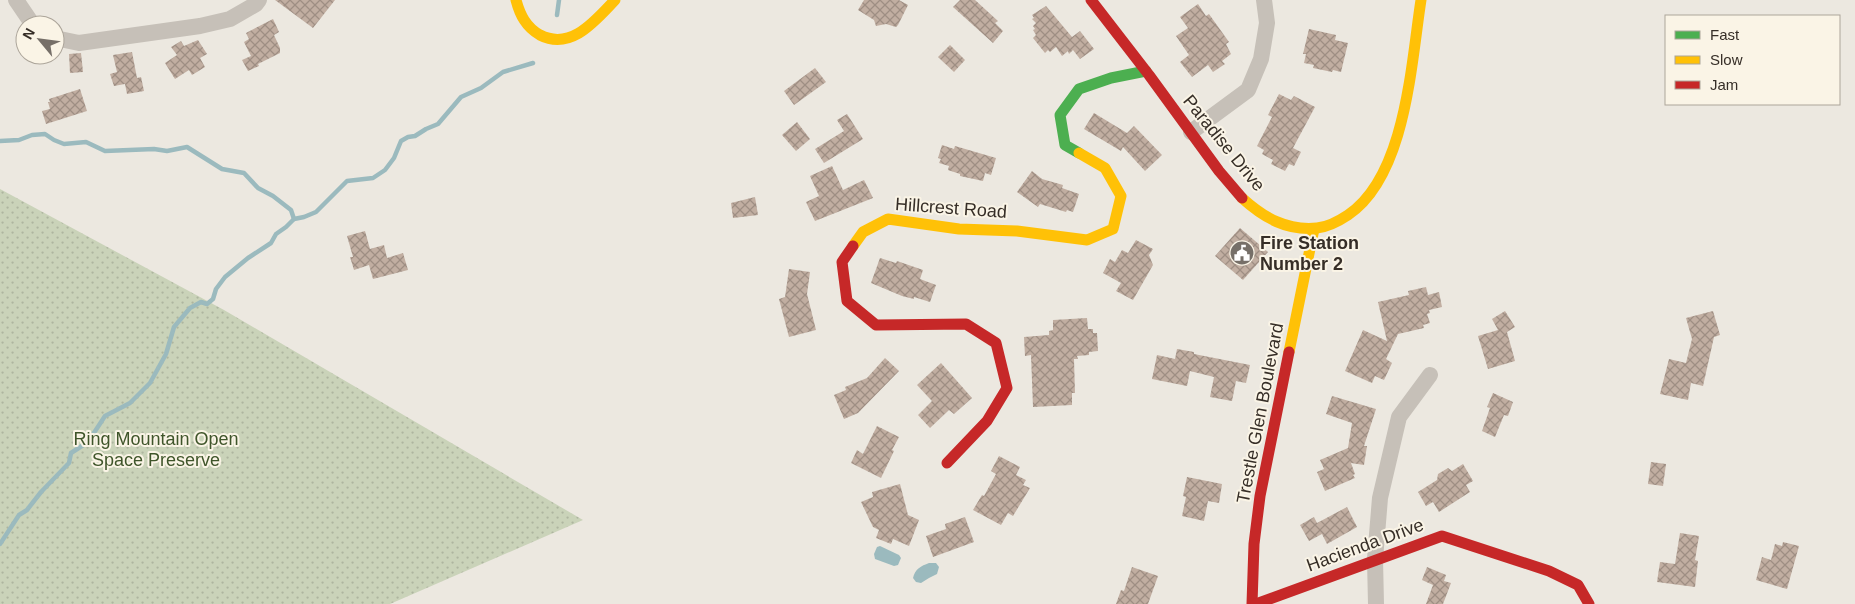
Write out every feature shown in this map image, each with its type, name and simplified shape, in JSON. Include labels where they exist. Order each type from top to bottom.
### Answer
[{"type":"street","points":[[16,0],[26,15]]},
{"type":"street","points":[[65,40],[79,43],[200,26],[230,19],[256,4],[259,0]]},
{"type":"street","points":[[516,0],[519,13],[527,26],[545,38],[560,40],[569,39],[582,33],[615,0]]},
{"type":"street","name":"Paradise Drive","points":[[1091,0],[1228,181],[1257,210],[1270,219],[1284,225],[1314,229],[1335,224],[1351,214],[1369,196],[1384,174],[1392,153],[1402,111],[1421,0]]},
{"type":"street","points":[[1191,132],[1248,90],[1261,59],[1267,24],[1264,0]]},
{"type":"street","name":"Hillcrest Road","points":[[947,463],[986,420],[1007,388],[996,343],[966,324],[876,325],[847,300],[842,262],[863,232],[888,219],[959,229],[1017,231],[1087,240],[1113,229],[1121,196],[1105,168],[1065,145],[1060,115],[1079,89],[1112,78],[1146,71]]},
{"type":"street","name":"Trestle Glen Boulevard","points":[[1254,604],[1254,544],[1259,504],[1314,229]]},
{"type":"street","points":[[1376,604],[1375,559],[1380,498],[1399,418],[1430,375]]},
{"type":"street","name":"Hacienda Drive","points":[[1254,604],[1442,536],[1549,571],[1578,585],[1589,604]]},
{"type":"green space","name":"Ring Mountain Open Space Preserve","points":[[0,189],[224,310],[583,520],[390,604],[0,604]]},
{"type":"water","points":[[880,546],[899,555],[901,558],[898,565],[894,566],[875,559],[874,554],[877,547]]},
{"type":"water","points":[[929,563],[936,563],[939,567],[937,574],[921,583],[916,582],[913,578],[915,572]]},
{"type":"building","points":[[275,0],[335,0],[313,28]]},
{"type":"building","points":[[864,0],[899,0],[908,5],[896,27],[886,24],[876,26],[874,20],[858,10]]},
{"type":"building","points":[[960,0],[975,0],[998,21],[995,23],[1003,31],[993,43],[953,7]]},
{"type":"building","points":[[1198,4],[1206,16],[1209,14],[1229,42],[1226,44],[1231,54],[1222,61],[1225,64],[1213,72],[1208,65],[1192,77],[1180,62],[1189,55],[1176,36],[1188,28],[1180,17]]},
{"type":"building","points":[[1046,6],[1072,37],[1080,31],[1094,49],[1080,59],[1073,50],[1069,54],[1068,51],[1062,56],[1056,47],[1050,52],[1048,50],[1045,53],[1033,38],[1036,35],[1033,26],[1036,23],[1032,19],[1034,18],[1032,15]]},
{"type":"building","points":[[273,19],[279,32],[274,35],[280,48],[280,53],[248,71],[242,60],[251,56],[244,42],[249,39],[246,33]]},
{"type":"building","points":[[1309,29],[1336,35],[1335,40],[1348,43],[1341,72],[1313,68],[1314,65],[1304,63],[1306,54],[1303,54]]},
{"type":"building","points":[[198,40],[207,54],[200,58],[205,67],[192,75],[189,70],[175,79],[165,63],[177,55],[171,47],[181,41],[184,46]]},
{"type":"building","points":[[950,45],[965,60],[954,72],[938,57]]},
{"type":"building","points":[[132,52],[137,78],[141,77],[144,91],[127,94],[125,84],[114,86],[110,74],[117,72],[113,55]]},
{"type":"building","points":[[81,53],[83,72],[70,73],[69,54]]},
{"type":"building","points":[[815,68],[826,82],[794,105],[784,91]]},
{"type":"building","points":[[80,89],[87,111],[46,124],[42,111],[50,109],[49,99]]},
{"type":"building","points":[[1279,94],[1291,100],[1294,96],[1315,107],[1293,148],[1301,152],[1294,166],[1289,164],[1285,171],[1271,164],[1273,160],[1262,154],[1264,150],[1257,146],[1272,117],[1268,115]]},
{"type":"building","points":[[1094,113],[1127,133],[1134,126],[1162,155],[1145,171],[1123,147],[1121,151],[1084,129]]},
{"type":"building","points":[[847,114],[863,139],[824,163],[815,149],[844,131],[837,120]]},
{"type":"building","points":[[797,122],[810,139],[796,151],[782,135]]},
{"type":"building","points":[[942,145],[954,149],[955,146],[996,158],[991,175],[985,173],[983,181],[960,176],[960,174],[948,170],[949,166],[939,163],[941,159],[938,158]]},
{"type":"building","points":[[832,166],[843,190],[864,180],[873,198],[815,221],[806,202],[819,196],[810,176]]},
{"type":"building","points":[[1032,171],[1042,179],[1063,185],[1062,188],[1079,194],[1073,212],[1067,210],[1066,212],[1040,204],[1038,207],[1017,192]]},
{"type":"building","points":[[755,197],[758,215],[733,218],[731,203]]},
{"type":"building","points":[[1240,228],[1268,252],[1243,280],[1215,256]]},
{"type":"building","points":[[365,231],[370,249],[384,245],[387,258],[403,253],[408,270],[373,279],[369,265],[354,270],[350,257],[353,257],[347,236]]},
{"type":"building","points":[[1136,240],[1153,249],[1149,255],[1153,265],[1133,300],[1116,291],[1121,283],[1103,273],[1110,259],[1115,262],[1122,250],[1128,253]]},
{"type":"building","points":[[880,258],[896,263],[897,261],[923,270],[920,279],[936,285],[930,302],[914,297],[914,299],[902,296],[871,283]]},
{"type":"building","points":[[789,269],[810,272],[807,294],[816,330],[789,337],[779,299],[785,297]]},
{"type":"building","points":[[1426,287],[1428,295],[1439,292],[1442,307],[1429,310],[1430,313],[1427,314],[1430,323],[1423,325],[1424,328],[1398,334],[1386,359],[1392,363],[1384,380],[1375,376],[1372,383],[1345,371],[1363,330],[1387,341],[1378,302],[1409,295],[1408,291]]},
{"type":"building","points":[[1505,311],[1515,327],[1507,332],[1515,361],[1488,369],[1478,336],[1498,330],[1492,319]]},
{"type":"building","points":[[1713,311],[1720,335],[1714,337],[1703,386],[1691,383],[1688,400],[1660,394],[1669,359],[1686,363],[1692,339],[1686,318]]},
{"type":"building","points":[[1087,318],[1088,329],[1093,329],[1093,333],[1097,333],[1098,351],[1089,352],[1089,355],[1077,356],[1078,359],[1074,359],[1075,393],[1072,393],[1072,405],[1033,407],[1031,355],[1025,356],[1024,337],[1049,335],[1049,331],[1053,330],[1053,320]]},
{"type":"building","points":[[1177,349],[1250,365],[1246,383],[1236,381],[1232,401],[1210,397],[1214,377],[1190,371],[1187,386],[1152,379],[1157,355],[1175,359]]},
{"type":"building","points":[[885,358],[899,371],[858,413],[844,419],[834,395],[846,390],[845,387],[867,378]]},
{"type":"building","points":[[941,363],[972,398],[954,414],[949,410],[930,428],[918,415],[932,401],[917,385]]},
{"type":"building","points":[[1493,393],[1513,402],[1508,416],[1504,415],[1495,437],[1482,431],[1490,408],[1487,407]]},
{"type":"building","points":[[1332,396],[1376,409],[1364,446],[1367,446],[1364,465],[1351,463],[1355,478],[1325,491],[1317,472],[1324,469],[1320,460],[1348,448],[1352,423],[1326,414]]},
{"type":"building","points":[[877,426],[899,437],[881,478],[851,463],[857,450],[863,454]]},
{"type":"building","points":[[999,456],[1020,467],[1016,475],[1026,480],[1023,485],[1030,488],[1013,516],[1008,513],[1001,525],[973,510],[982,495],[984,496],[996,474],[991,471]]},
{"type":"building","points":[[1651,462],[1666,464],[1663,486],[1648,484]]},
{"type":"building","points":[[1463,464],[1473,481],[1466,485],[1470,492],[1439,512],[1433,502],[1426,506],[1418,492],[1437,480],[1438,474],[1448,468],[1452,471]]},
{"type":"building","points":[[1187,477],[1222,484],[1219,503],[1208,501],[1204,521],[1182,516],[1186,497],[1183,496]]},
{"type":"building","points":[[900,484],[908,515],[919,520],[909,546],[893,539],[891,544],[876,538],[879,530],[873,527],[861,502],[873,497],[872,492]]},
{"type":"building","points":[[1347,507],[1357,527],[1327,544],[1322,534],[1309,541],[1300,525],[1314,517],[1317,523]]},
{"type":"building","points":[[965,517],[974,542],[933,557],[926,536],[946,529],[945,524]]},
{"type":"building","points":[[1680,533],[1699,536],[1695,560],[1698,561],[1695,587],[1657,582],[1660,562],[1675,564]]},
{"type":"building","points":[[1783,542],[1799,546],[1787,589],[1756,580],[1762,557],[1771,560],[1775,544],[1782,546]]},
{"type":"building","points":[[1132,567],[1158,576],[1148,604],[1116,604],[1121,590],[1124,591]]},
{"type":"building","points":[[1427,567],[1446,575],[1444,581],[1451,583],[1443,604],[1426,604],[1433,585],[1422,580]]},
{"type":"waterway","points":[[557,15],[559,0]]},
{"type":"waterway","points":[[0,544],[19,515],[27,510],[41,492],[69,463],[71,453],[88,442],[105,416],[130,403],[150,383],[166,354],[174,327],[190,308],[201,302],[207,304],[213,299],[216,289],[225,277],[248,258],[271,243],[276,234],[294,219],[316,212],[347,181],[373,178],[385,170],[394,158],[401,141],[438,124],[461,97],[481,88],[503,72],[533,63]]},
{"type":"waterway","points":[[0,141],[19,140],[32,135],[45,134],[64,144],[86,142],[105,151],[154,149],[167,151],[187,147],[222,169],[244,173],[258,188],[273,196],[291,210],[294,219]]},
{"type":"traffic: fast","points":[[1079,153],[1065,145],[1060,115],[1079,89],[1111,78],[1146,71]]},
{"type":"traffic: slow","points":[[516,0],[519,11],[527,24],[540,35],[551,39],[562,39],[582,31],[591,25],[615,0]]},
{"type":"traffic: slow","points":[[1242,198],[1259,212],[1276,222],[1306,228],[1330,225],[1348,215],[1367,197],[1382,174],[1394,147],[1409,86],[1421,0]]},
{"type":"traffic: slow","points":[[853,246],[863,232],[888,219],[959,229],[1017,231],[1087,240],[1113,229],[1121,196],[1105,168],[1079,153]]},
{"type":"traffic: slow","points":[[1289,352],[1314,229]]},
{"type":"traffic: jam","points":[[1091,0],[1219,171],[1242,198]]},
{"type":"traffic: jam","points":[[853,246],[842,262],[847,301],[876,325],[966,324],[996,343],[1007,388],[987,421],[947,463]]},
{"type":"traffic: jam","points":[[1252,604],[1254,544],[1260,496],[1289,352]]},
{"type":"traffic: jam","points":[[1256,604],[1442,536],[1549,571],[1578,585],[1589,604]]},
{"type":"place","name":"Fire Station Number 2","points":[[1242,253]]}]
